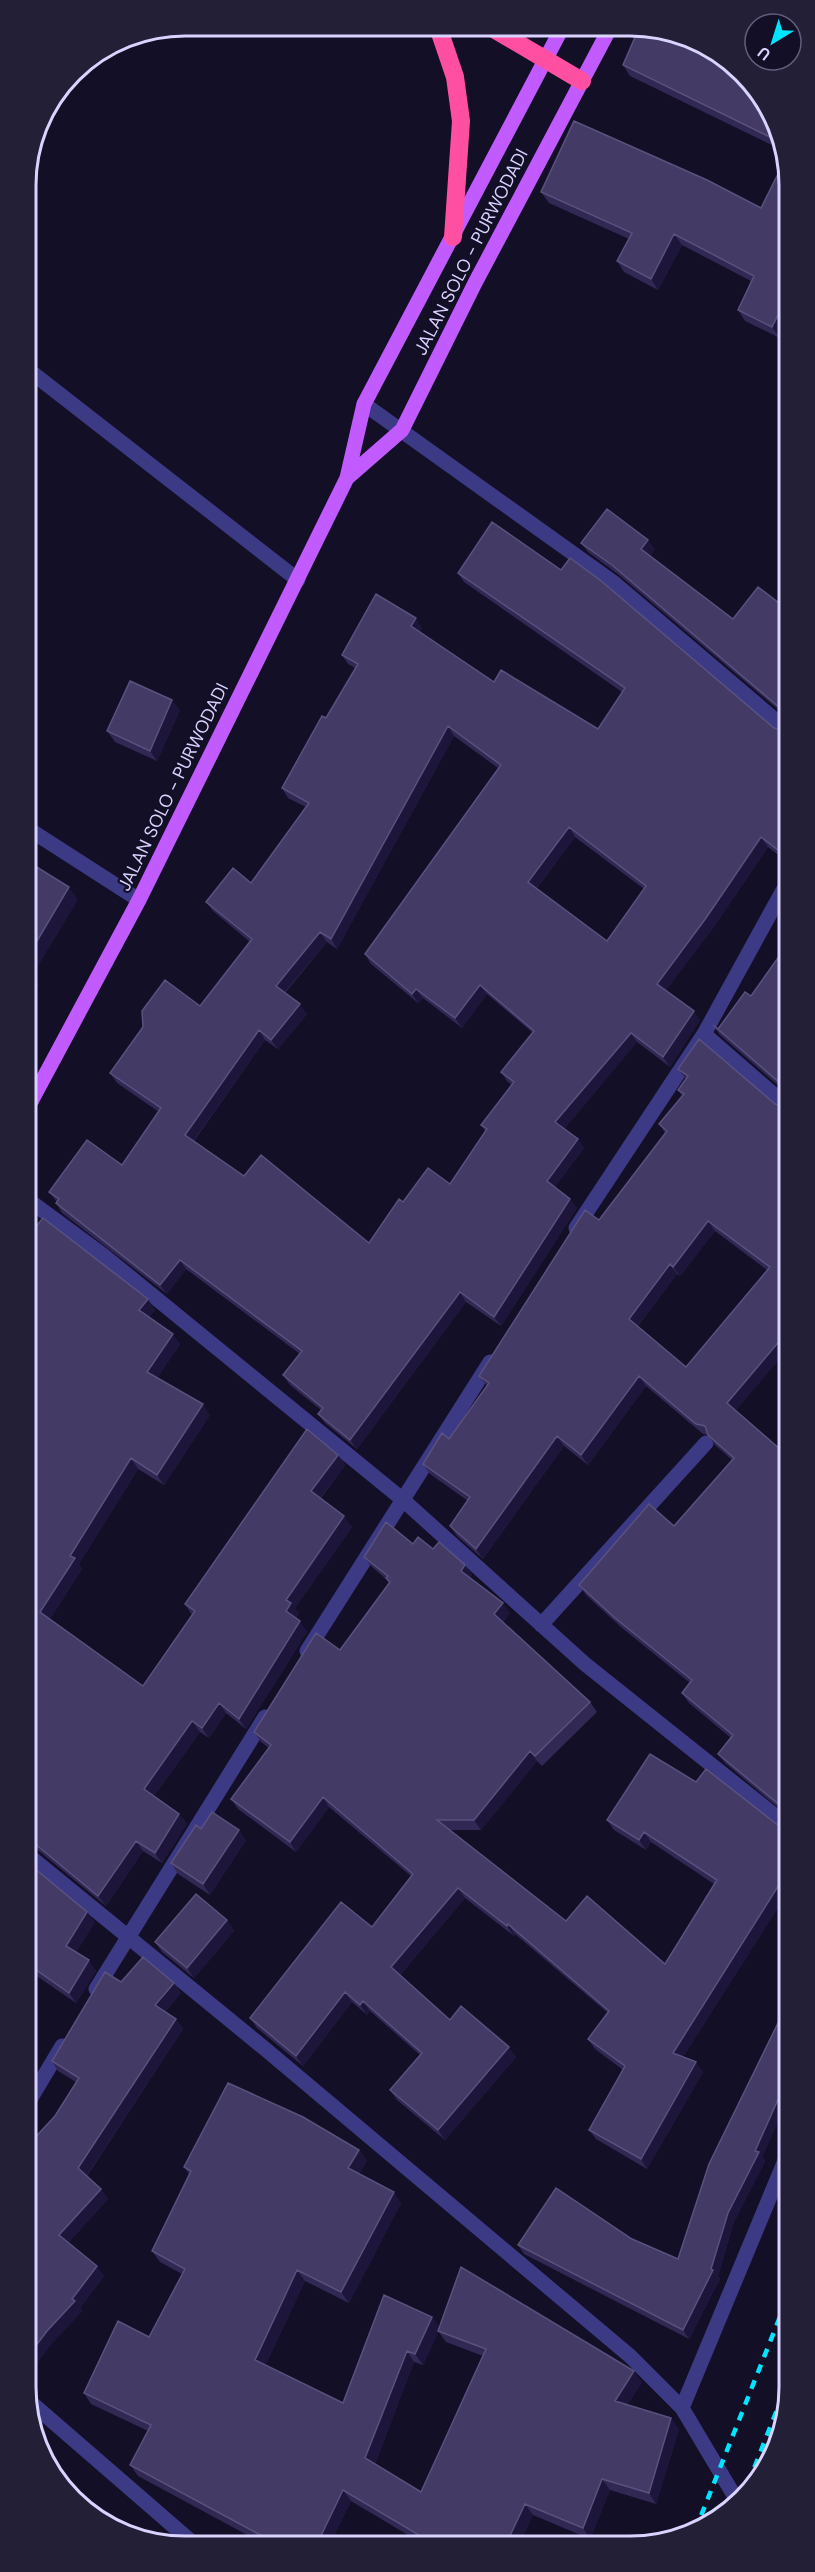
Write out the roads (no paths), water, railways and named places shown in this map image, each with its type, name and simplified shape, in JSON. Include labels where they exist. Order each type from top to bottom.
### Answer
[{"type":"highway","points":[[441,36],[455,77],[461,121],[453,237]]},
{"type":"highway","points":[[506,36],[582,81]]},
{"type":"main road","name":"JALAN SOLO - PURWODADI","points":[[36,1080],[139,900],[347,478],[364,404],[558,36]]},
{"type":"main road","name":"JALAN SOLO - PURWODADI","points":[[347,478],[402,430],[475,283],[606,36]]},
{"type":"street","points":[[36,376],[298,580]]},
{"type":"street","points":[[364,404],[613,582],[779,723]]},
{"type":"street","points":[[36,834],[139,900]]},
{"type":"street","points":[[567,1242],[643,1123],[704,1034],[779,898]]},
{"type":"street","points":[[704,1034],[779,1099]]},
{"type":"street","points":[[36,1206],[104,1255],[402,1499],[585,1664],[779,1818]]},
{"type":"street","points":[[296,1668],[497,1350]]},
{"type":"street","points":[[541,1625],[706,1443]]},
{"type":"street","points":[[87,2005],[271,1707]]},
{"type":"street","points":[[36,1861],[630,2356],[682,2408],[733,2494]]},
{"type":"street","points":[[36,2090],[69,2034]]},
{"type":"street","points":[[682,2408],[779,2175]]},
{"type":"street","points":[[38,2409],[185,2536]]},
{"type":"railway","points":[[700,2519],[779,2319]]},
{"type":"railway","points":[[753,2470],[777,2410]]}]
